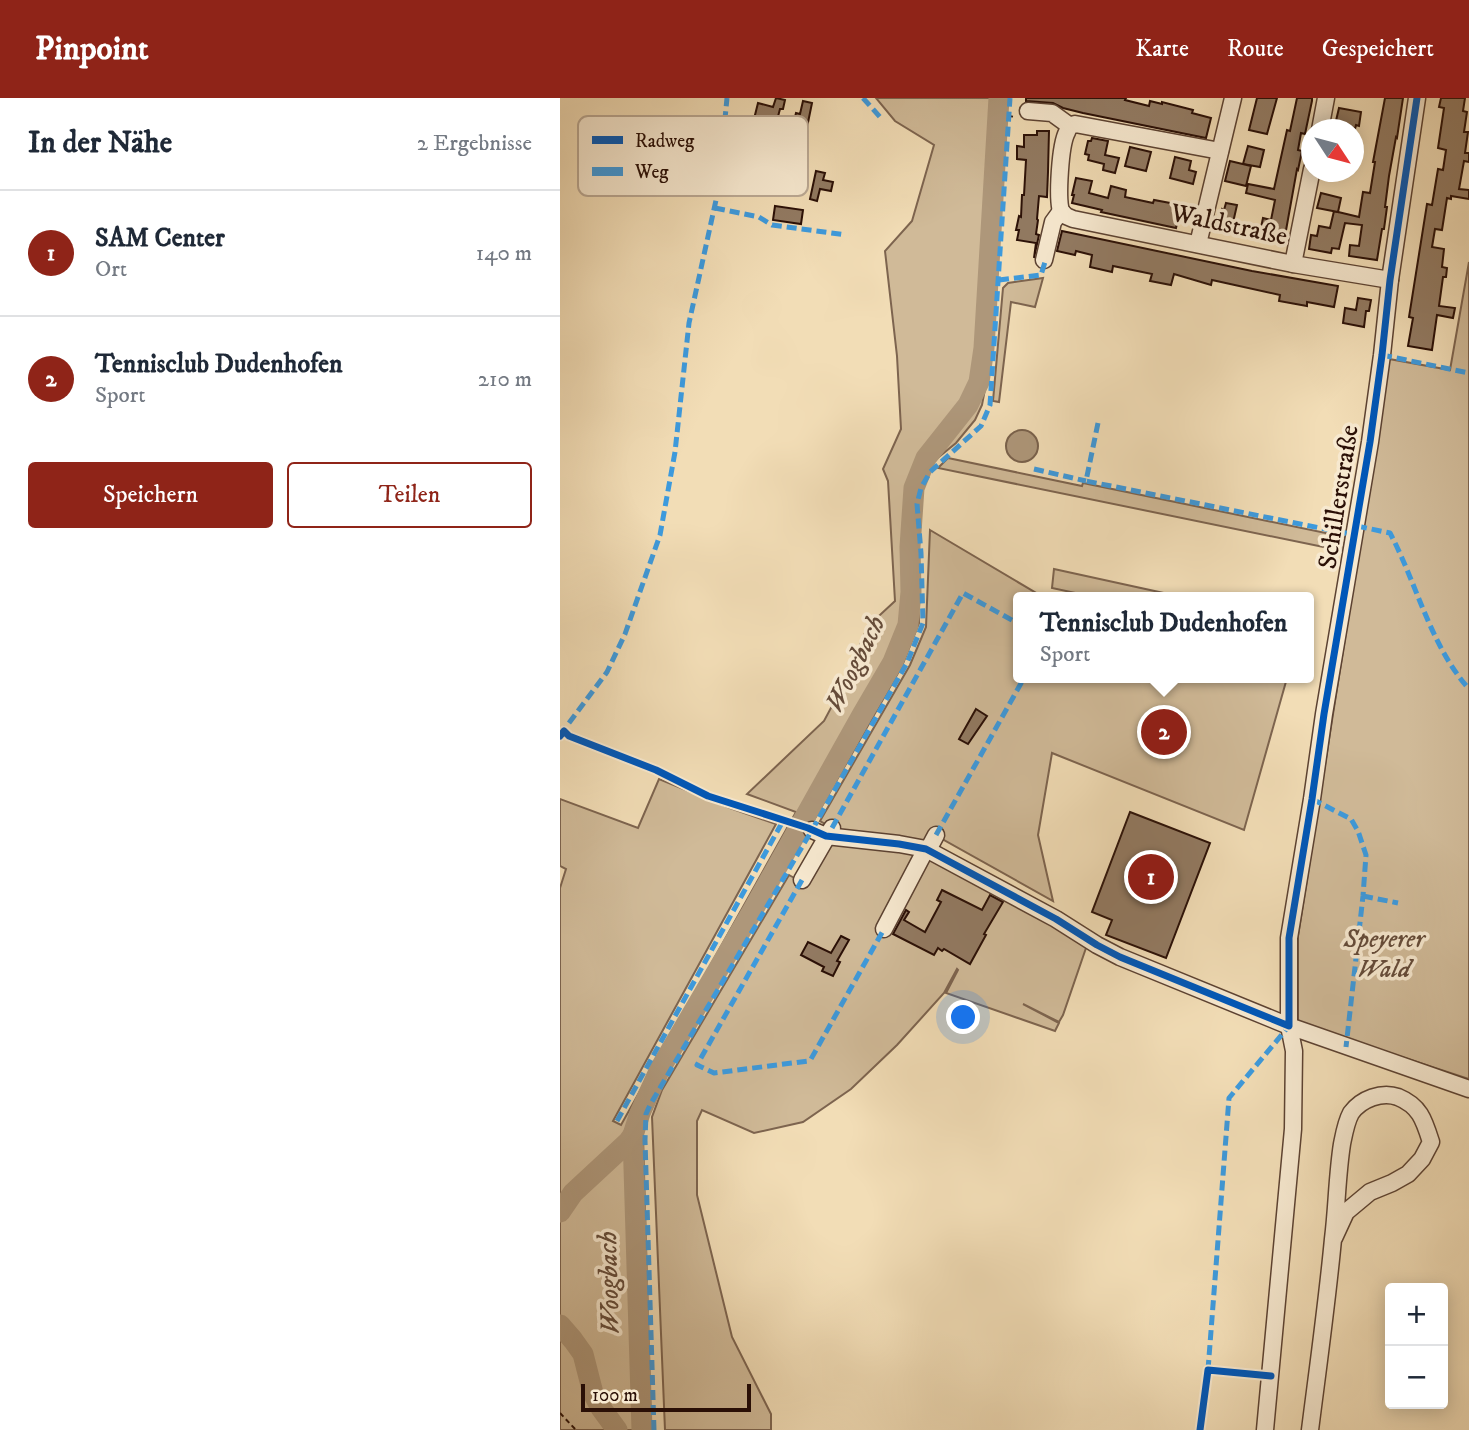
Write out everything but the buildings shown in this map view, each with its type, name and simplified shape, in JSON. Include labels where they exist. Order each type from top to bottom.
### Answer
[{"type":"street","points":[[1198,244],[1233,98]]},
{"type":"street","points":[[1322,119],[1326,98]]},
{"type":"street","name":"Schillerstraße","points":[[1265,1430],[1293,1129],[1294,1051],[1289,1026],[1289,938],[1370,442],[1390,280],[1417,98]]},
{"type":"street","points":[[1028,111],[1052,113],[1070,127]]},
{"type":"street","points":[[1044,260],[1052,222],[1061,211],[1059,194],[1062,148],[1066,132],[1074,124],[1220,151]]},
{"type":"street","points":[[1293,264],[1309,182]]},
{"type":"street","name":"Waldstraße","points":[[1061,211],[1073,219],[1293,264],[1390,280]]},
{"type":"street","points":[[802,880],[823,832],[927,850],[1056,919],[1120,957],[1289,1026],[1469,1089]]},
{"type":"street","points":[[884,929],[936,835]]},
{"type":"street","points":[[1310,1430],[1334,1238],[1338,1168],[1345,1131],[1352,1112],[1377,1095],[1390,1094],[1410,1102],[1423,1118],[1431,1142],[1422,1159],[1408,1174],[1370,1192],[1346,1212],[1334,1238]]},
{"type":"path","points":[[560,1413],[576,1430]]},
{"type":"green space","points":[[876,98],[1006,98],[990,363],[982,405],[975,420],[956,443],[929,465],[917,489],[914,516],[919,623],[902,666],[644,1108],[651,1430],[560,1430],[560,888],[566,869],[560,866],[560,799],[638,828],[659,779],[776,824],[613,1121],[621,1125],[796,812],[747,794],[824,721],[868,626],[895,601],[888,481],[883,469],[901,429],[897,356],[885,251],[912,221],[934,145],[895,121]]},
{"type":"green space","name":"Speyerer Wald","points":[[1469,262],[1469,1079],[1298,1023],[1298,936],[1389,359],[1450,370]]},
{"type":"green space","points":[[1043,278],[1035,307],[1011,302],[999,402],[993,401],[1003,288],[1008,283]]},
{"type":"green space","points":[[948,458],[1350,538],[1348,552],[938,468]]},
{"type":"green space","points":[[930,530],[1035,592],[1013,592],[1013,683],[1286,683],[1244,830],[1052,753],[1038,835],[1053,901],[933,834],[925,858],[936,861],[1087,945],[1063,1015],[1059,1022],[1023,1004],[1059,1023],[1055,1031],[946,993],[957,969],[944,993],[897,1045],[851,1089],[803,1122],[754,1133],[702,1110],[697,1121],[697,1195],[732,1337],[771,1414],[771,1430],[665,1430],[652,1117],[662,1090],[789,875],[805,884],[836,830],[820,821],[910,665],[926,627]]},
{"type":"green space","points":[[1054,569],[1159,592],[1071,592],[1052,588]]},
{"type":"shaded area","points":[[1022,430],[1033,435],[1038,446],[1033,457],[1022,462],[1011,457],[1006,446],[1011,435]]},
{"type":"waterway","name":"Woogbach","points":[[560,1212],[573,1193],[633,1135],[660,1069],[893,662],[908,625],[914,488],[926,458],[968,405],[979,382],[984,348],[999,98]]},
{"type":"waterway","name":"Woogbach","points":[[633,1135],[642,1430]]},
{"type":"waterway","name":"Woogbach","points":[[560,1325],[583,1354],[593,1393],[617,1430]]},
{"type":"marked path","points":[[725,116],[727,98]]},
{"type":"marked path","points":[[863,98],[880,117]]},
{"type":"marked path","points":[[654,1430],[646,1114],[907,663],[923,623],[917,504],[921,488],[930,472],[981,426],[990,405],[1010,98]]},
{"type":"marked path","points":[[560,735],[607,672],[625,634],[660,535],[675,452],[689,323],[717,196]]},
{"type":"marked path","points":[[715,208],[759,217],[772,225],[846,235]]},
{"type":"marked path","points":[[999,280],[1041,275],[1044,260]]},
{"type":"marked path","points":[[1382,355],[1469,373]]},
{"type":"marked path","points":[[1098,423],[1086,481],[1355,535]]},
{"type":"marked path","points":[[1034,469],[1086,481]]},
{"type":"marked path","points":[[1357,526],[1390,533],[1434,634],[1469,689]]},
{"type":"marked path","points":[[832,828],[963,593],[1013,621]]},
{"type":"marked path","points":[[936,835],[1021,683]]},
{"type":"marked path","points":[[1312,799],[1351,819],[1366,855],[1346,1047]]},
{"type":"marked path","points":[[617,1121],[783,821]]},
{"type":"marked path","points":[[802,880],[697,1065],[714,1073],[811,1059],[884,929]]},
{"type":"marked path","points":[[1363,896],[1398,903]]},
{"type":"marked path","points":[[1208,1370],[1229,1098],[1289,1026]]},
{"type":"cycle path","points":[[560,736],[564,731],[569,736],[656,770],[708,796],[826,836],[926,849],[1120,957],[1289,1026],[1289,938],[1370,442],[1390,280],[1417,98]]},
{"type":"cycle path","points":[[1200,1430],[1208,1370],[1271,1376]]},
{"type":"place","name":"Tennisclub Dudenhofen","points":[[1164,732]]},
{"type":"place","name":"SAM Center","points":[[1151,877]]}]
